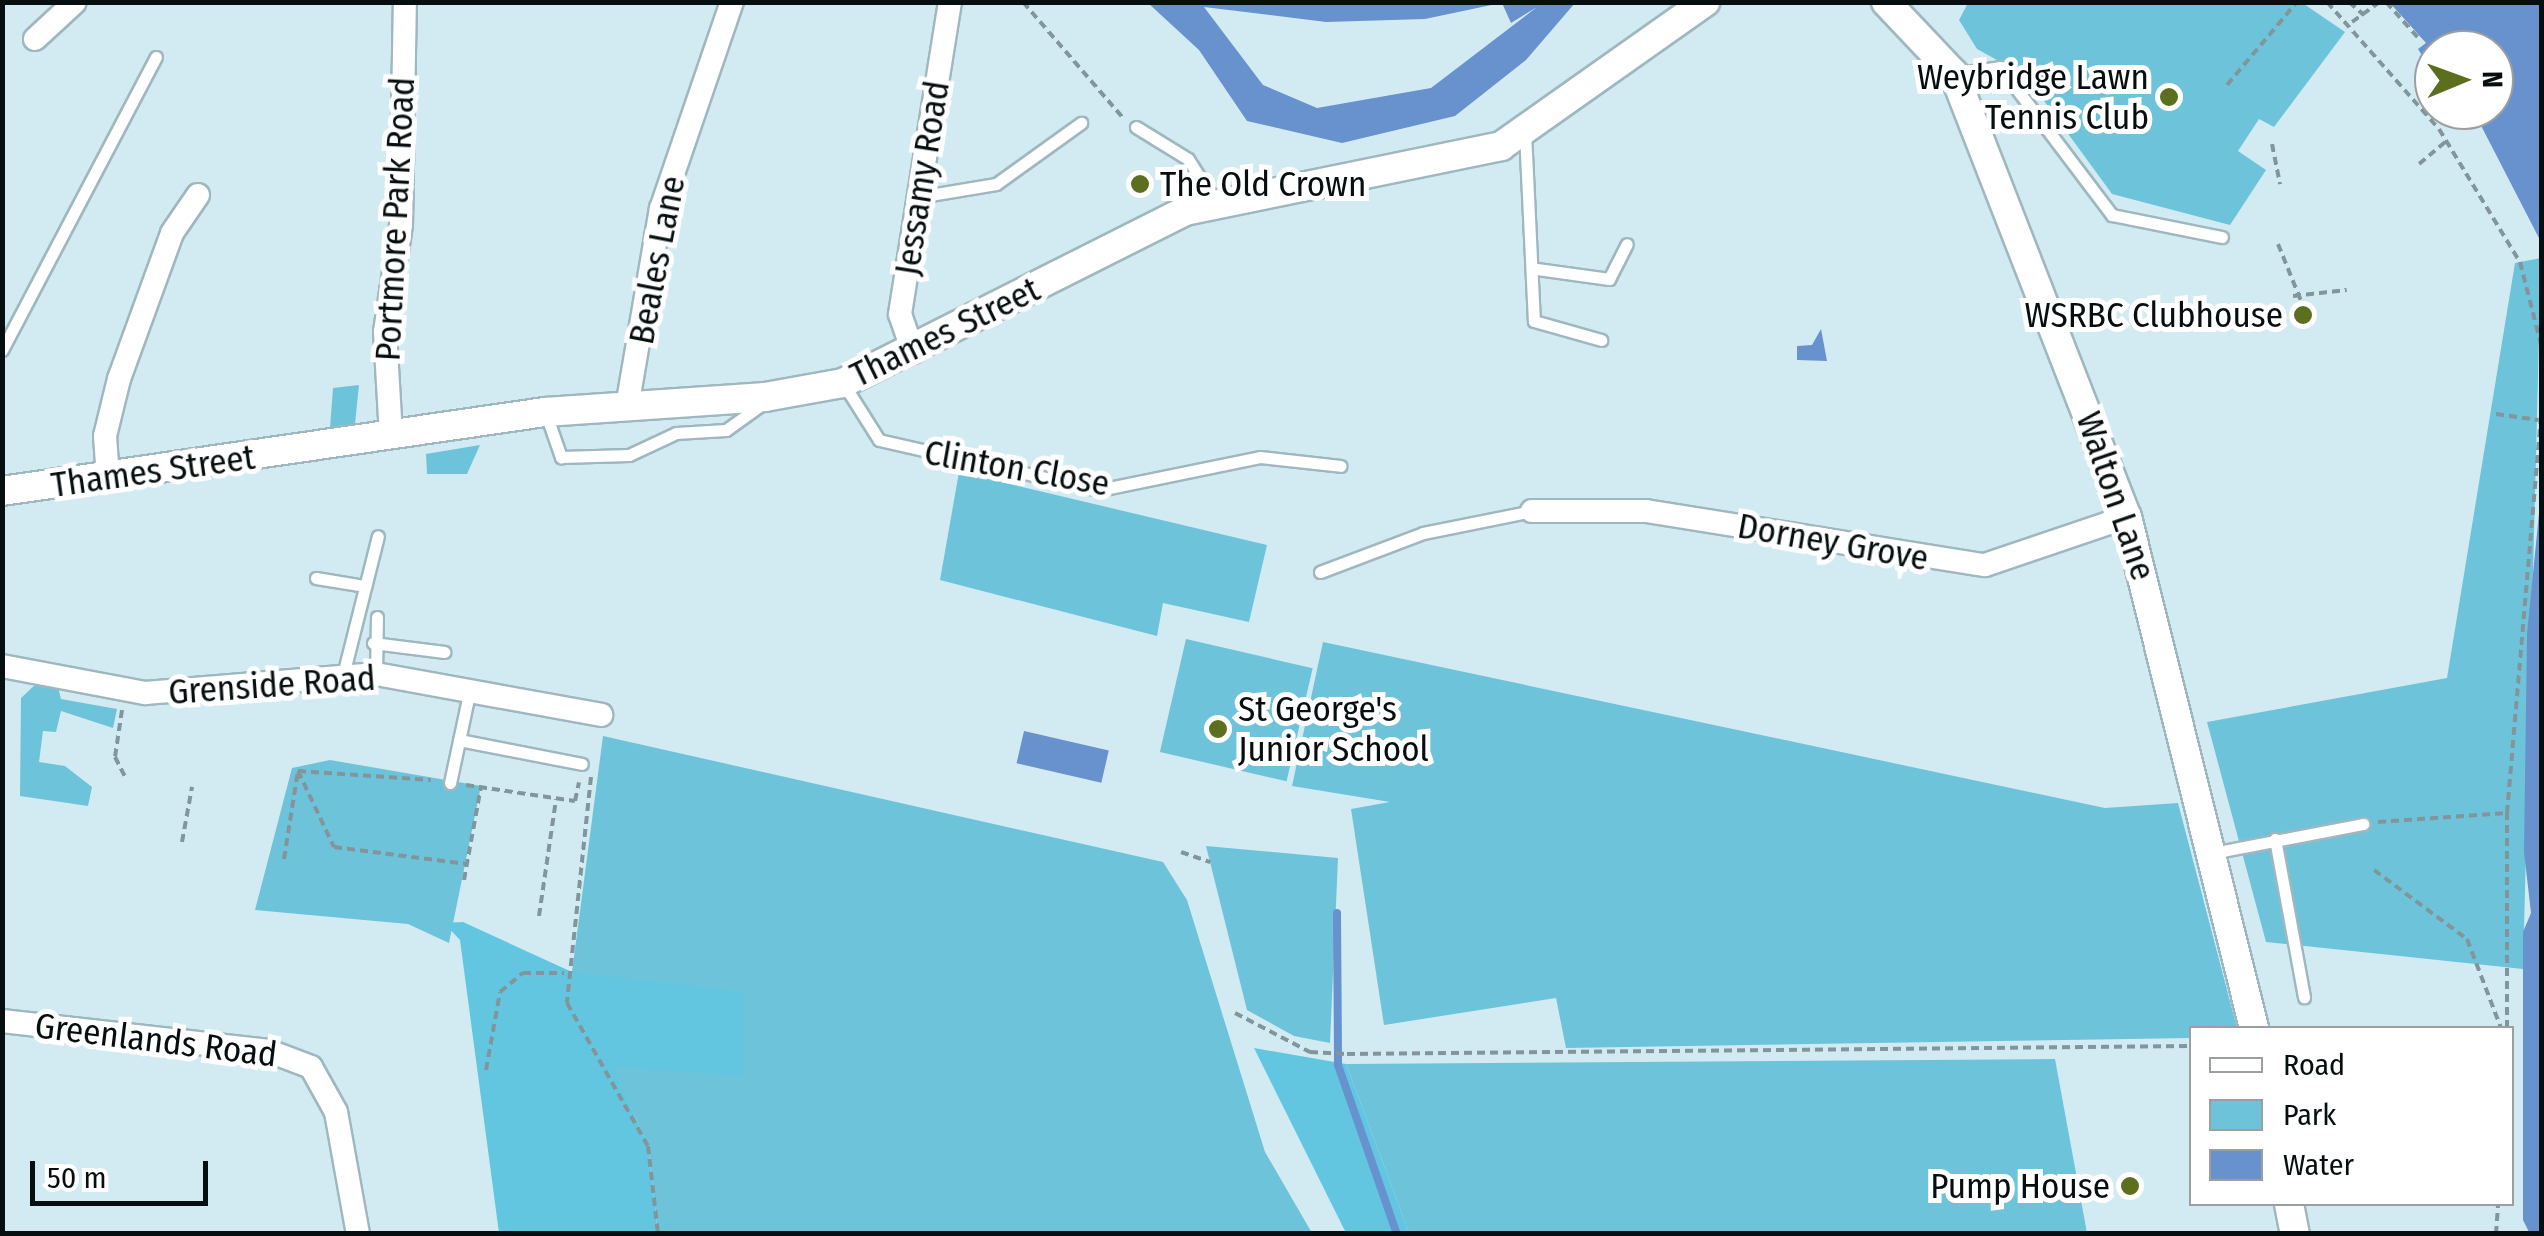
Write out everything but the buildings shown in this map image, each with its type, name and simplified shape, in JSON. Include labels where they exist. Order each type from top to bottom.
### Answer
[{"type":"street","points":[[35,39],[75,2]]},
{"type":"street","name":"Portmore Park Road","points":[[391,436],[385,332],[402,225],[405,2]]},
{"type":"street","name":"Beales Lane","points":[[627,406],[661,209],[732,2]]},
{"type":"street","name":"Jessamy Road","points":[[913,352],[900,314],[950,2]]},
{"type":"street","name":"Walton Lane","points":[[1886,2],[1954,74],[2127,517],[2217,852],[2254,1026]]},
{"type":"street","name":"Thames Street","points":[[2,490],[108,478],[545,412],[772,396],[843,383],[913,352],[1214,200],[1389,173],[1525,132],[1688,6]]},
{"type":"street","points":[[108,478],[105,436],[119,379],[172,233],[198,195]]},
{"type":"street","name":"Dorney Grove","points":[[1532,511],[1646,511],[1985,565],[2127,517]]},
{"type":"street","name":"Grenside Road","points":[[2,666],[125,689],[376,674],[601,715]]},
{"type":"street","name":"Greenlands Road","points":[[2,1021],[269,1051],[311,1067],[336,1112],[358,1234]]},
{"type":"street","points":[[2289,1206],[2295,1234]]},
{"type":"lane","points":[[2,350],[156,57]]},
{"type":"lane","points":[[1954,74],[2000,67],[2112,215],[2222,237]]},
{"type":"lane","points":[[918,197],[996,184],[1082,124]]},
{"type":"lane","points":[[1136,128],[1188,159],[1214,200]]},
{"type":"lane","points":[[1525,132],[1537,269],[1534,320],[1601,340]]},
{"type":"lane","points":[[1537,269],[1609,279],[1628,244]]},
{"type":"lane","name":"Clinton Close","points":[[843,383],[878,440],[1099,490],[1260,457],[1341,466]]},
{"type":"lane","points":[[545,412],[561,457],[629,455],[676,433],[726,430],[772,396]]},
{"type":"lane","points":[[1320,572],[1423,533],[1532,511]]},
{"type":"lane","points":[[343,675],[378,536]]},
{"type":"lane","points":[[316,578],[365,586]]},
{"type":"lane","points":[[376,617],[376,674]]},
{"type":"lane","points":[[374,643],[444,652]]},
{"type":"lane","points":[[450,783],[470,689]]},
{"type":"lane","points":[[459,740],[587,767]]},
{"type":"lane","points":[[2217,852],[2364,824]]},
{"type":"lane","points":[[2275,839],[2304,997]]},
{"type":"path","points":[[1024,2],[1100,100],[1136,128]]},
{"type":"path","points":[[2227,85],[2297,2]]},
{"type":"path","points":[[2327,2],[2352,22],[2446,141],[2520,262],[2542,348]]},
{"type":"path","points":[[2349,2],[2364,15]]},
{"type":"path","points":[[2352,22],[2379,3],[2414,35]]},
{"type":"path","points":[[2419,164],[2446,141]]},
{"type":"path","points":[[2272,144],[2280,184]]},
{"type":"path","points":[[2278,244],[2293,296],[2303,306]]},
{"type":"path","points":[[2293,296],[2347,290]]},
{"type":"path","points":[[2504,1026],[2506,813],[2542,404]]},
{"type":"path","points":[[2496,414],[2539,420]]},
{"type":"path","points":[[125,689],[115,757],[126,777]]},
{"type":"path","points":[[587,767],[564,974],[587,1044],[648,1146],[658,1234]]},
{"type":"path","points":[[298,771],[480,786],[576,801]]},
{"type":"path","points":[[284,858],[298,771]]},
{"type":"path","points":[[298,771],[334,847],[467,864]]},
{"type":"path","points":[[182,842],[192,786]]},
{"type":"path","points":[[464,880],[480,786]]},
{"type":"path","points":[[540,916],[556,798]]},
{"type":"path","points":[[2364,824],[2506,813]]},
{"type":"path","points":[[1180,852],[1210,862]]},
{"type":"path","points":[[2374,870],[2467,938],[2503,1026]]},
{"type":"path","points":[[486,1070],[500,992],[524,973],[564,974]]},
{"type":"path","points":[[1235,1012],[1332,1054],[2189,1046]]},
{"type":"path","points":[[2496,1234],[2498,1206]]},
{"type":"green space","name":"Weybridge Lawn Tennis Club","points":[[2301,2],[2345,32],[2274,127],[2259,119],[2238,151],[2266,170],[2230,225],[2112,194],[2026,76],[1977,49],[1959,20],[1968,3]]},
{"type":"green space","points":[[2541,258],[2523,969],[2266,942],[2207,722],[2447,678],[2515,263]]},
{"type":"green space","points":[[359,385],[355,424],[330,428],[333,388]]},
{"type":"green space","points":[[480,445],[467,474],[427,474],[426,454]]},
{"type":"green space","points":[[959,472],[1267,545],[1249,622],[1163,603],[1157,636],[940,580]]},
{"type":"green space","points":[[1186,639],[1313,668],[1287,781],[1160,752]]},
{"type":"green space","points":[[1323,642],[2105,808],[2178,803],[2236,1026],[2189,1026],[2189,1038],[1566,1048],[1556,998],[1384,1025],[1351,809],[1390,802],[1292,786]]},
{"type":"green space","points":[[36,684],[58,687],[61,699],[117,709],[113,728],[61,711],[56,732],[43,731],[39,762],[65,766],[92,787],[88,806],[20,796],[21,698]]},
{"type":"green space","points":[[603,736],[1163,862],[1187,900],[1265,1152],[1312,1233],[658,1233],[648,1146],[572,972]]},
{"type":"green space","points":[[330,760],[481,786],[449,943],[408,924],[255,910],[292,768]]},
{"type":"green space","points":[[1206,846],[1338,858],[1330,1043],[1294,1036],[1247,1010]]},
{"type":"green space","points":[[2055,1059],[2087,1233],[1409,1233],[1346,1064]]},
{"type":"shaded area","points":[[463,922],[572,972],[744,992],[743,1076],[614,1067],[648,1146],[658,1233],[499,1233],[460,940],[444,923]]},
{"type":"shaded area","points":[[1254,1048],[1346,1064],[1409,1233],[1346,1233]]},
{"type":"water","points":[[1148,3],[1501,3],[1425,19],[1326,22],[1204,7],[1263,85],[1317,108],[1431,88],[1537,7],[1511,23],[1502,3],[1575,3],[1526,60],[1455,116],[1342,143],[1247,121],[1199,50]]},
{"type":"water","points":[[2390,3],[2541,3],[2541,242],[2483,130],[2514,130],[2514,30],[2414,30]]},
{"type":"water","points":[[1821,329],[1827,361],[1797,360],[1797,346],[1812,345]]},
{"type":"water","points":[[2541,493],[2542,1233],[2530,1234],[2523,1220],[2523,932],[2531,913],[2524,852],[2527,634]]},
{"type":"water","points":[[1024,731],[1109,751],[1101,783],[1017,763]]},
{"type":"waterway","points":[[1337,913],[1338,1065],[1397,1234]]},
{"type":"place","name":"Weybridge Lawn Tennis Club","points":[[2169,97]]},
{"type":"place","name":"The Old Crown","points":[[1140,184]]},
{"type":"place","name":"WSRBC Clubhouse","points":[[2303,315]]},
{"type":"place","name":"St George's Junior School","points":[[1218,729]]},
{"type":"place","name":"Pump House","points":[[2130,1186]]}]
